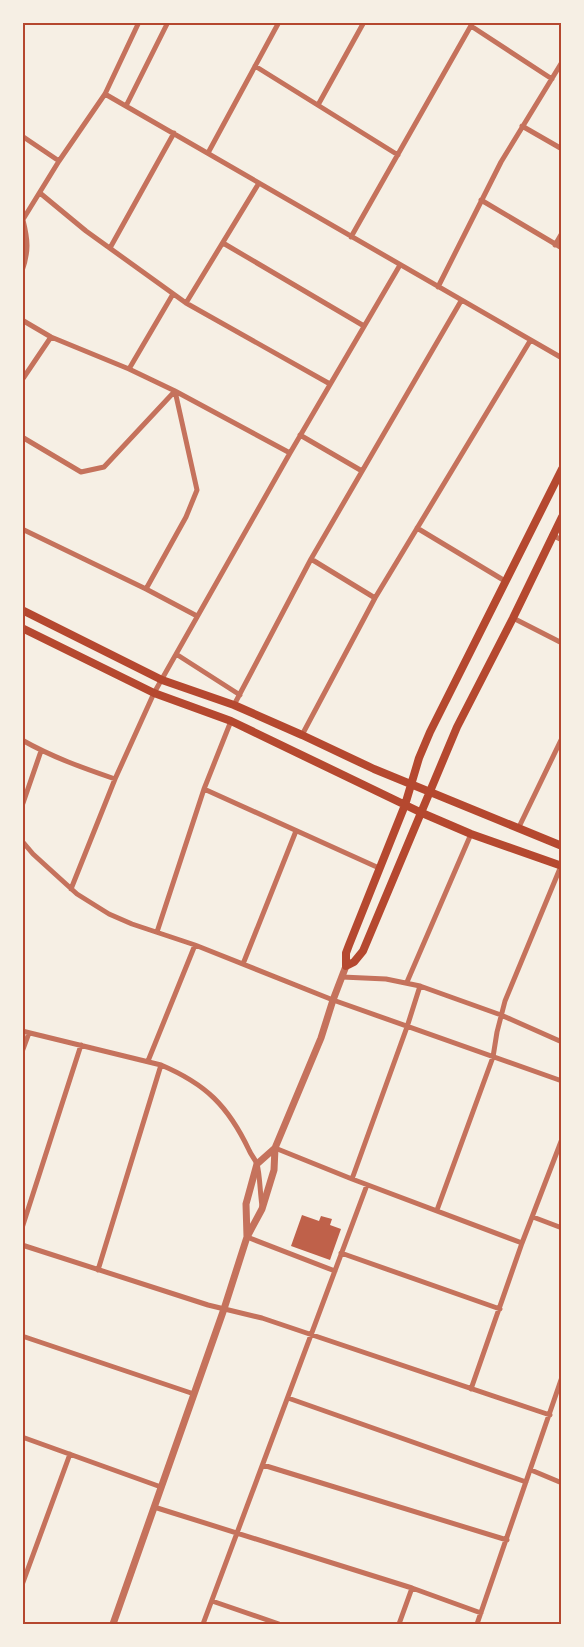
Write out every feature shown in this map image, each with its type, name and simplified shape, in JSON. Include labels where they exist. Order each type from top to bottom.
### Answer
[{"type":"main road","points":[[562,468],[430,732],[410,784],[405,805],[378,868],[346,953],[346,966],[354,962],[363,951],[457,727],[562,517]]},
{"type":"main road","points":[[22,610],[162,680],[234,705],[410,784],[562,846]]},
{"type":"main road","points":[[22,628],[154,693],[231,721],[422,813],[472,834],[561,866]]},
{"type":"street","points":[[22,271],[26,262],[28,243],[23,220],[105,94],[139,22]]},
{"type":"street","points":[[126,106],[168,22]]},
{"type":"street","points":[[208,153],[279,22]]},
{"type":"street","points":[[318,105],[364,22]]},
{"type":"street","points":[[352,237],[472,24],[552,78]]},
{"type":"street","points":[[438,287],[501,162],[562,62]]},
{"type":"street","points":[[255,66],[398,155]]},
{"type":"street","points":[[105,94],[562,358]]},
{"type":"street","points":[[522,126],[562,149]]},
{"type":"street","points":[[110,248],[174,134]]},
{"type":"street","points":[[22,136],[60,161]]},
{"type":"street","points":[[186,303],[259,183]]},
{"type":"street","points":[[40,194],[186,303],[330,384]]},
{"type":"street","points":[[481,200],[562,248]]},
{"type":"street","points":[[555,245],[562,233]]},
{"type":"street","points":[[223,242],[364,326]]},
{"type":"street","points":[[71,889],[115,779],[154,693],[300,435],[400,265]]},
{"type":"street","points":[[129,370],[173,294]]},
{"type":"street","points":[[234,705],[311,559],[461,301]]},
{"type":"street","points":[[22,320],[51,337],[175,390],[290,453]]},
{"type":"street","points":[[22,380],[51,337]]},
{"type":"street","points":[[302,735],[375,598],[530,340]]},
{"type":"street","points":[[22,437],[81,472],[104,467],[175,390]]},
{"type":"street","points":[[146,589],[186,517],[197,490],[175,390]]},
{"type":"street","points":[[300,435],[362,471]]},
{"type":"street","points":[[417,528],[505,581]]},
{"type":"street","points":[[22,530],[146,589],[197,616]]},
{"type":"street","points":[[552,535],[562,540]]},
{"type":"street","points":[[311,559],[375,598]]},
{"type":"street","points":[[513,618],[562,643]]},
{"type":"street","points":[[176,654],[240,695]]},
{"type":"street","points":[[157,932],[204,788],[231,721]]},
{"type":"street","points":[[22,740],[41,751],[115,779]]},
{"type":"street","points":[[518,829],[561,741]]},
{"type":"street","points":[[22,806],[41,751]]},
{"type":"street","points":[[204,788],[378,868]]},
{"type":"street","points":[[243,964],[296,830]]},
{"type":"street","points":[[407,982],[472,834]]},
{"type":"street","points":[[22,842],[71,889],[108,914],[195,945],[333,1000],[562,1081]]},
{"type":"street","points":[[437,1210],[493,1057],[505,1001],[561,866]]},
{"type":"street","points":[[148,1061],[195,945]]},
{"type":"street","points":[[113,1624],[224,1309],[247,1237],[262,1209],[274,1170],[275,1148],[321,1038],[346,966]]},
{"type":"street","points":[[342,976],[407,982],[501,1015],[562,1042]]},
{"type":"street","points":[[352,1179],[420,986]]},
{"type":"street","points":[[22,1031],[161,1065],[181,1073],[212,1094],[236,1125],[256,1164],[262,1209]]},
{"type":"street","points":[[22,1052],[29,1033]]},
{"type":"street","points":[[22,1228],[81,1045]]},
{"type":"street","points":[[98,1270],[161,1065]]},
{"type":"street","points":[[471,1389],[522,1243],[562,1139]]},
{"type":"street","points":[[247,1237],[246,1204],[256,1164],[275,1148]]},
{"type":"street","points":[[275,1148],[522,1243]]},
{"type":"street","points":[[203,1624],[367,1184]]},
{"type":"street","points":[[533,1217],[562,1228]]},
{"type":"street","points":[[247,1237],[335,1271]]},
{"type":"street","points":[[22,1245],[224,1309],[262,1318],[550,1416]]},
{"type":"street","points":[[342,1253],[500,1309]]},
{"type":"street","points":[[22,1336],[194,1394]]},
{"type":"street","points":[[478,1624],[561,1381]]},
{"type":"street","points":[[288,1398],[526,1482]]},
{"type":"street","points":[[22,1437],[161,1487]]},
{"type":"street","points":[[22,1585],[70,1454]]},
{"type":"street","points":[[262,1465],[506,1540]]},
{"type":"street","points":[[531,1470],[562,1483]]},
{"type":"street","points":[[154,1506],[412,1588],[481,1613]]},
{"type":"street","points":[[399,1624],[412,1588]]},
{"type":"street","points":[[212,1601],[279,1624]]},
{"type":"building","points":[[302,1215],[319,1221],[321,1216],[332,1219],[330,1225],[341,1229],[330,1260],[291,1246]]}]
